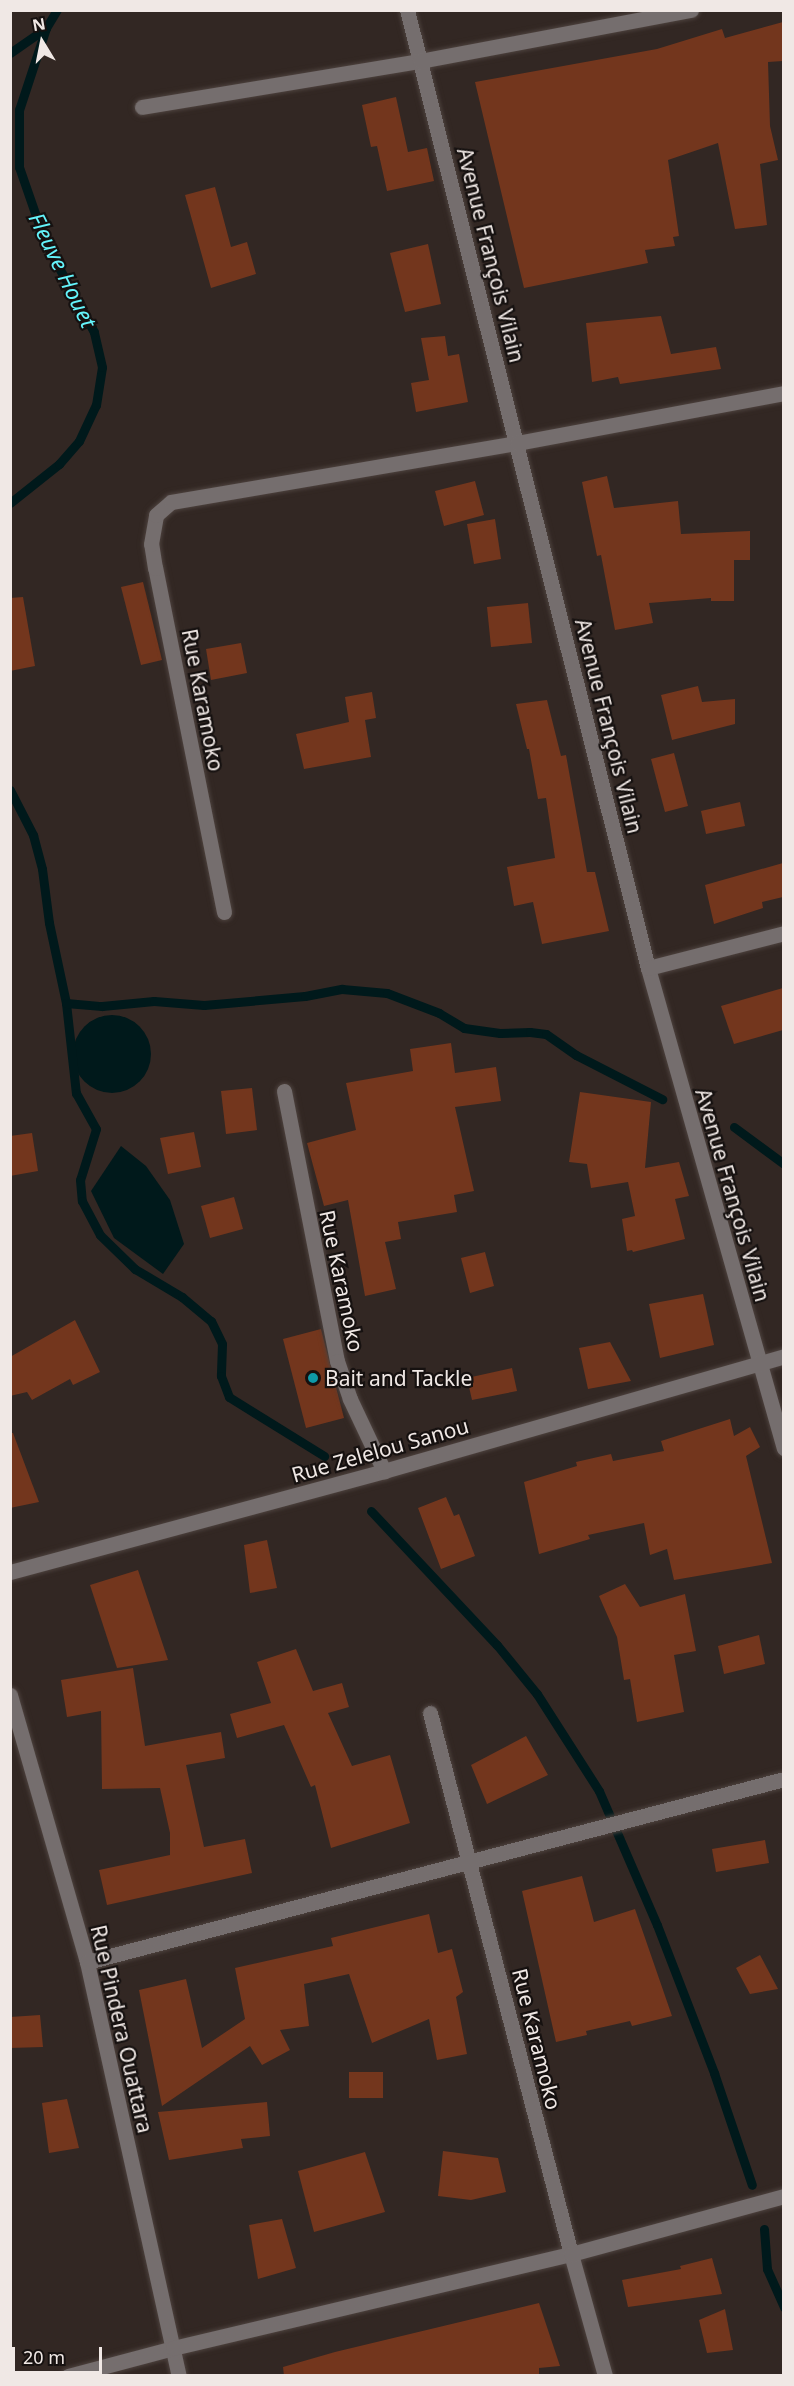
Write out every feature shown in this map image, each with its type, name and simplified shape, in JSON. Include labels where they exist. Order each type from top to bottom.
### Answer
[{"type":"street","name":"Avenue François Vilain","points":[[407,10],[648,968],[783,1448]]},
{"type":"street","points":[[142,107],[420,61],[691,10]]},
{"type":"street","points":[[517,443],[783,393]]},
{"type":"street","name":"Rue Karamoko","points":[[224,912],[152,552],[156,515],[171,502],[517,443]]},
{"type":"street","points":[[648,968],[783,933]]},
{"type":"street","name":"Rue Karamoko","points":[[284,1091],[337,1361],[350,1399],[384,1472]]},
{"type":"street","name":"Rue Zelelou Sanou","points":[[10,1572],[384,1472],[783,1356]]},
{"type":"street","name":"Rue Pindera Ouattara","points":[[10,1695],[87,1962],[179,2376]]},
{"type":"street","name":"Rue Karamoko","points":[[430,1713],[605,2376]]},
{"type":"street","points":[[87,1962],[783,1779]]},
{"type":"street","points":[[68,2376],[172,2348],[571,2254],[783,2196]]},
{"type":"water","points":[[112,1015],[127,1018],[139,1027],[148,1039],[151,1054],[148,1069],[139,1081],[127,1090],[112,1093],[97,1090],[85,1081],[76,1069],[73,1054],[76,1039],[85,1027],[97,1018]]},
{"type":"water","points":[[121,1146],[146,1166],[170,1200],[184,1244],[163,1274],[114,1238],[91,1191]]},
{"type":"building","points":[[783,22],[783,61],[768,62],[770,126],[778,160],[760,164],[767,225],[735,229],[718,143],[668,160],[679,236],[673,237],[675,246],[645,250],[648,263],[524,288],[475,82],[657,49],[722,29],[725,38]]},
{"type":"building","points":[[396,97],[408,152],[427,148],[434,181],[387,191],[377,146],[371,147],[362,105]]},
{"type":"building","points":[[215,187],[231,247],[247,242],[256,274],[211,288],[185,195]]},
{"type":"building","points":[[428,244],[441,304],[405,312],[390,253]]},
{"type":"building","points":[[661,316],[671,354],[716,347],[721,369],[620,384],[618,377],[592,382],[586,323]]},
{"type":"building","points":[[445,336],[448,356],[459,354],[468,402],[416,412],[411,383],[429,380],[421,338]]},
{"type":"building","points":[[607,476],[614,508],[678,501],[681,534],[750,531],[750,560],[734,560],[734,601],[711,601],[711,598],[649,603],[653,623],[615,630],[601,555],[597,556],[582,482]]},
{"type":"building","points":[[475,481],[484,515],[444,526],[435,491]]},
{"type":"building","points":[[495,519],[501,559],[474,564],[467,524]]},
{"type":"building","points":[[143,582],[162,660],[141,665],[121,587]]},
{"type":"building","points":[[23,597],[35,666],[10,671],[10,598]]},
{"type":"building","points":[[528,603],[532,643],[491,647],[487,607]]},
{"type":"building","points":[[241,643],[247,673],[211,680],[206,649]]},
{"type":"building","points":[[698,686],[702,702],[735,699],[735,724],[672,740],[661,695]]},
{"type":"building","points":[[372,692],[376,718],[365,720],[371,757],[304,769],[296,734],[349,722],[345,697]]},
{"type":"building","points":[[547,700],[561,756],[566,755],[587,872],[595,872],[609,931],[542,944],[533,902],[514,906],[507,867],[555,858],[546,798],[538,799],[529,749],[527,749],[516,704]]},
{"type":"building","points":[[674,753],[688,806],[665,812],[651,759]]},
{"type":"building","points":[[740,802],[745,826],[706,834],[701,811]]},
{"type":"building","points":[[783,863],[783,897],[762,902],[763,908],[714,924],[705,885]]},
{"type":"building","points":[[783,988],[783,1030],[734,1044],[721,1006]]},
{"type":"building","points":[[451,1043],[455,1073],[496,1067],[501,1101],[455,1107],[474,1191],[454,1195],[457,1212],[398,1222],[401,1239],[385,1242],[396,1289],[365,1296],[348,1200],[324,1206],[307,1143],[356,1130],[346,1083],[413,1071],[410,1049]]},
{"type":"building","points":[[252,1088],[257,1130],[226,1134],[221,1091]]},
{"type":"building","points":[[580,1092],[651,1102],[645,1168],[679,1162],[689,1196],[675,1199],[685,1239],[633,1252],[632,1250],[627,1251],[622,1219],[635,1216],[628,1182],[591,1188],[587,1164],[569,1162]]},
{"type":"building","points":[[194,1132],[201,1167],[168,1174],[160,1138]]},
{"type":"building","points":[[32,1133],[38,1171],[10,1176],[10,1136]]},
{"type":"building","points":[[234,1197],[243,1229],[210,1238],[201,1206]]},
{"type":"building","points":[[485,1252],[494,1286],[470,1293],[461,1258]]},
{"type":"building","points":[[703,1294],[714,1345],[660,1358],[649,1304]]},
{"type":"building","points":[[75,1320],[100,1372],[73,1385],[70,1379],[32,1400],[27,1392],[10,1396],[10,1357]]},
{"type":"building","name":"Bait and Tackle","points":[[321,1329],[344,1418],[306,1428],[283,1339]]},
{"type":"building","points":[[610,1342],[631,1381],[588,1389],[579,1348]]},
{"type":"building","points":[[512,1368],[517,1391],[472,1400],[467,1378]]},
{"type":"building","points":[[730,1419],[734,1436],[750,1427],[760,1447],[746,1456],[772,1563],[674,1580],[667,1549],[650,1555],[644,1523],[588,1535],[590,1539],[539,1554],[524,1482],[577,1466],[576,1462],[611,1454],[613,1461],[664,1451],[661,1441]]},
{"type":"building","points":[[10,1433],[13,1433],[39,1502],[10,1508]]},
{"type":"building","points":[[446,1497],[454,1516],[459,1514],[475,1556],[441,1569],[418,1508]]},
{"type":"building","points":[[267,1540],[277,1588],[250,1593],[244,1545]]},
{"type":"building","points":[[138,1570],[168,1660],[117,1668],[90,1585]]},
{"type":"building","points":[[625,1584],[640,1607],[685,1594],[696,1651],[674,1655],[684,1712],[637,1722],[630,1679],[624,1680],[617,1637],[599,1596]]},
{"type":"building","points":[[759,1635],[765,1664],[724,1674],[718,1646]]},
{"type":"building","points":[[296,1649],[313,1691],[342,1683],[349,1707],[328,1713],[352,1766],[390,1755],[410,1823],[331,1848],[315,1785],[311,1787],[284,1725],[237,1738],[230,1714],[271,1703],[257,1662]]},
{"type":"building","points":[[133,1668],[145,1746],[221,1732],[225,1758],[186,1765],[204,1847],[245,1839],[252,1873],[107,1905],[99,1870],[170,1855],[170,1833],[160,1788],[102,1789],[101,1711],[67,1717],[61,1680]]},
{"type":"building","points":[[526,1736],[548,1775],[487,1804],[471,1765]]},
{"type":"building","points":[[765,1840],[769,1863],[716,1872],[712,1849]]},
{"type":"building","points":[[582,1876],[594,1922],[635,1909],[672,2016],[632,2026],[630,2021],[586,2031],[587,2035],[556,2042],[522,1891]]},
{"type":"building","points":[[429,1914],[438,1953],[452,1949],[463,1992],[456,1997],[467,2054],[437,2060],[429,2019],[372,2043],[349,1974],[304,1984],[309,2026],[280,2030],[290,2050],[262,2065],[250,2046],[162,2106],[139,1990],[186,1979],[202,2048],[245,2019],[235,1968],[333,1946],[331,1938]]},
{"type":"building","points":[[760,1955],[778,1989],[750,1994],[736,1968]]},
{"type":"building","points":[[40,2015],[43,2047],[10,2048],[10,2017]]},
{"type":"building","points":[[349,2072],[383,2072],[383,2098],[349,2098]]},
{"type":"building","points":[[67,2099],[79,2148],[49,2153],[42,2103]]},
{"type":"building","points":[[267,2102],[270,2136],[241,2139],[243,2148],[169,2160],[158,2112]]},
{"type":"building","points":[[443,2151],[498,2158],[506,2192],[471,2200],[438,2196]]},
{"type":"building","points":[[365,2152],[385,2212],[314,2232],[298,2171]]},
{"type":"building","points":[[282,2219],[296,2268],[258,2279],[249,2225]]},
{"type":"building","points":[[712,2258],[722,2294],[628,2307],[622,2280],[681,2269],[680,2266]]},
{"type":"building","points":[[539,2303],[560,2366],[539,2368],[539,2376],[284,2376],[283,2367],[335,2352]]},
{"type":"building","points":[[725,2309],[733,2350],[707,2353],[699,2320]]},
{"type":"waterway","name":"Fleuve Houet","points":[[10,503],[59,464],[79,441],[96,405],[102,367],[94,332],[45,242],[19,167],[19,110],[46,28],[57,10]]},
{"type":"waterway","points":[[10,53],[46,28]]},
{"type":"waterway","points":[[10,790],[33,835],[42,869],[49,923],[66,1003],[76,1093],[96,1129],[80,1180],[82,1201],[100,1235],[135,1269],[182,1297],[211,1321],[222,1344],[221,1376],[229,1397],[324,1456]]},
{"type":"waterway","points":[[66,1003],[102,1006],[154,1001],[204,1005],[305,996],[342,989],[387,993],[439,1013],[464,1028],[500,1033],[546,1034],[576,1055],[662,1099]]},
{"type":"waterway","points":[[734,1127],[784,1164]]},
{"type":"waterway","points":[[371,1511],[497,1645],[537,1694],[599,1791],[657,1925],[714,2073],[752,2185]]},
{"type":"waterway","points":[[764,2229],[767,2269],[784,2307]]},
{"type":"place","name":"Bait and Tackle","points":[[313,1378]]}]
